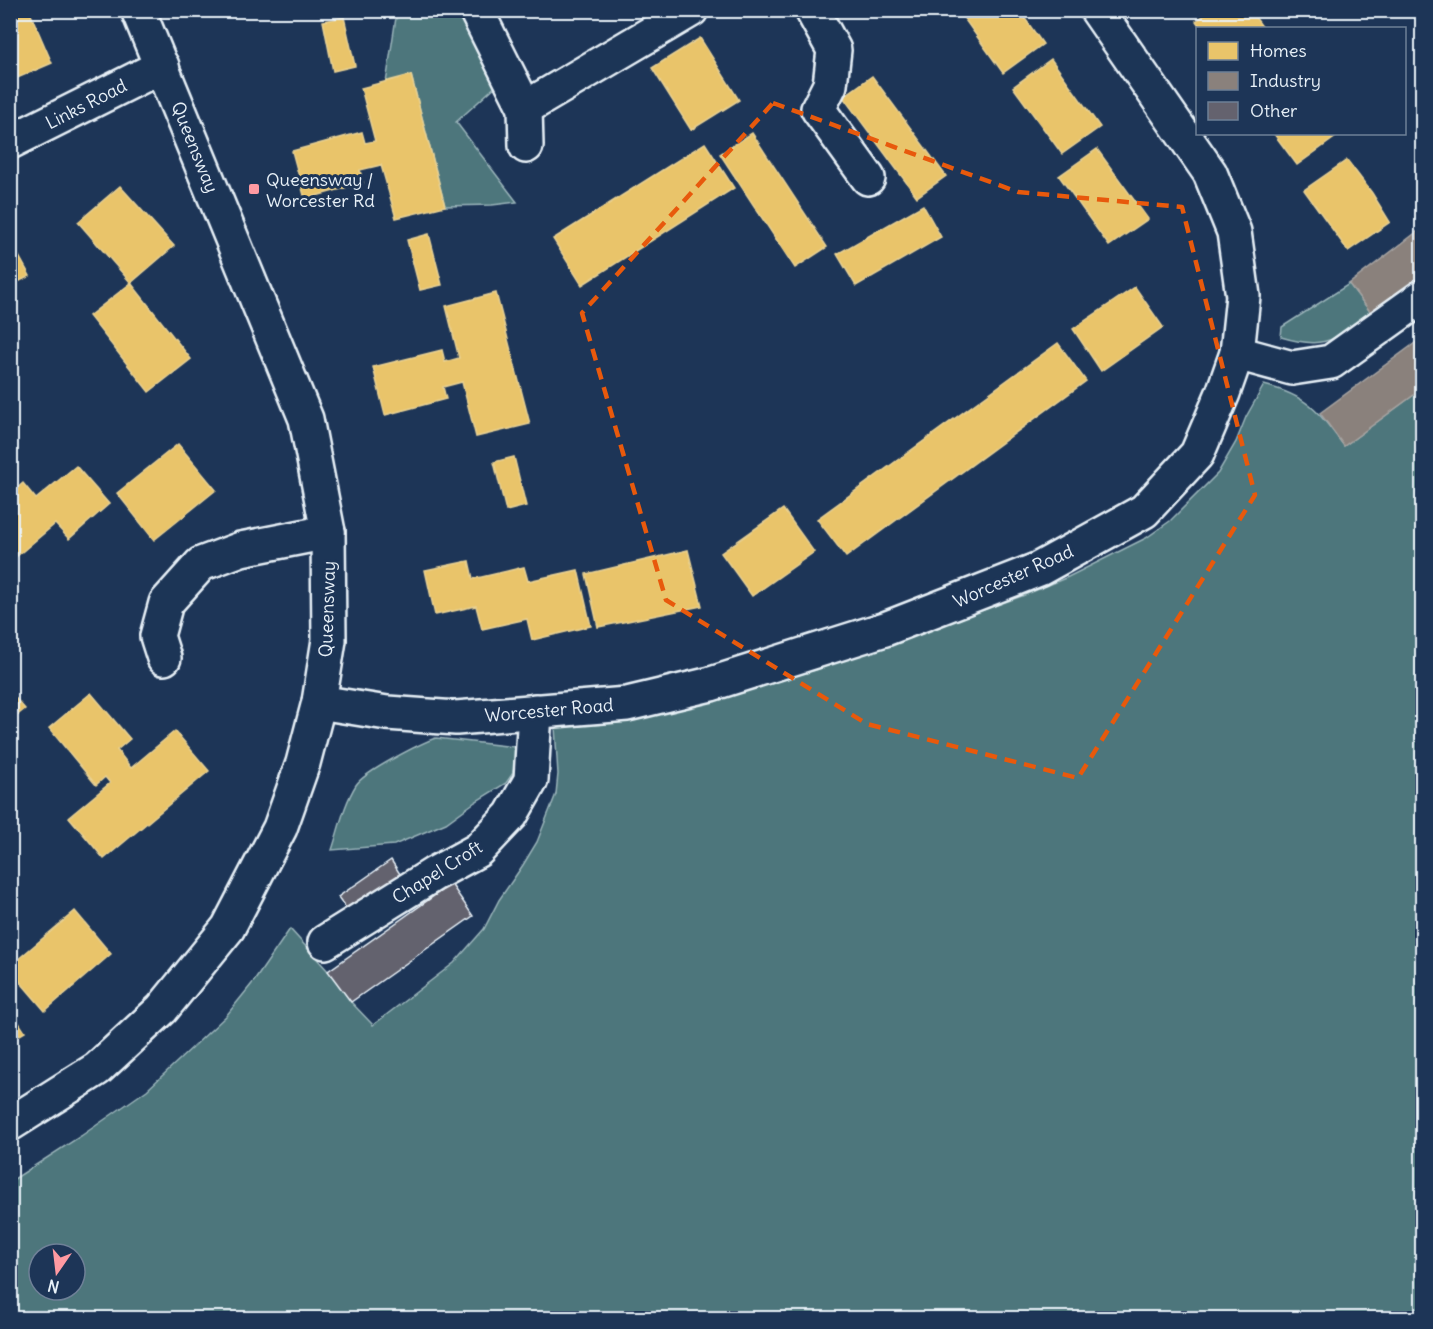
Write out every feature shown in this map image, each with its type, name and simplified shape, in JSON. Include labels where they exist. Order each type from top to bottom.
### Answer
[{"type":"street","name":"Queensway","points":[[10,1124],[97,1069],[162,1009],[228,927],[280,828],[303,763],[319,702],[329,640],[328,532],[306,419],[138,10]]},
{"type":"street","points":[[476,10],[525,108],[526,146]]},
{"type":"street","points":[[525,108],[691,10]]},
{"type":"street","points":[[812,10],[834,50],[830,85],[818,110],[868,178]]},
{"type":"street","name":"Worcester Road","points":[[319,702],[387,713],[456,717],[627,704],[711,684],[885,629],[1039,568],[1144,511],[1197,454],[1237,353],[1244,296],[1234,232],[1210,173],[1097,10]]},
{"type":"street","name":"Links Road","points":[[10,142],[162,66]]},
{"type":"street","points":[[1237,353],[1292,368],[1330,362],[1422,297]]},
{"type":"street","points":[[164,658],[157,636],[166,603],[201,564],[241,549],[328,532]]},
{"type":"street","name":"Chapel Croft","points":[[326,942],[434,874],[478,850],[511,815],[531,780],[535,711]]},
{"type":"highlighted area","points":[[773,103],[1018,192],[1182,207],[1255,495],[1078,778],[867,724],[666,600],[582,313]]},
{"type":"green space","points":[[397,11],[459,11],[499,83],[456,122],[517,202],[445,206],[411,75],[386,83]]},
{"type":"green space","points":[[1349,284],[1372,314],[1330,340],[1310,343],[1281,337],[1282,327]]},
{"type":"green space","points":[[1264,385],[1291,394],[1311,406],[1344,446],[1422,389],[1422,1318],[11,1318],[11,1181],[147,1090],[226,1016],[255,980],[290,929],[373,1025],[454,963],[484,929],[499,900],[537,842],[556,794],[558,774],[555,727],[633,720],[816,670],[1022,596],[1068,577],[1146,538],[1170,521],[1218,473],[1236,442],[1246,417]]},
{"type":"green space","points":[[436,738],[515,747],[513,773],[506,783],[446,823],[394,845],[332,850],[348,800],[361,779],[393,758]]},
{"type":"building: Homes","points":[[10,10],[29,10],[52,63],[10,81]]},
{"type":"building: Homes","points":[[958,10],[1019,10],[1043,44],[1003,73]]},
{"type":"building: Homes","points":[[1212,10],[1250,10],[1262,27],[1200,27],[1196,21]]},
{"type":"building: Homes","points":[[344,17],[355,66],[333,71],[323,21]]},
{"type":"building: Homes","points":[[700,38],[739,100],[691,130],[652,68]]},
{"type":"building: Homes","points":[[1051,59],[1100,127],[1062,154],[1013,87]]},
{"type":"building: Homes","points":[[411,75],[445,206],[396,218],[381,165],[360,170],[363,183],[305,199],[292,151],[362,132],[365,143],[375,141],[361,88]]},
{"type":"building: Homes","points":[[872,76],[946,176],[917,197],[843,97]]},
{"type":"building: Homes","points":[[752,133],[827,247],[795,268],[720,154]]},
{"type":"building: Homes","points":[[1275,135],[1339,135],[1297,165]]},
{"type":"building: Homes","points":[[705,143],[734,188],[582,285],[553,239]]},
{"type":"building: Homes","points":[[1097,149],[1148,219],[1109,246],[1059,176]]},
{"type":"building: Homes","points":[[1347,160],[1390,222],[1348,251],[1304,190]]},
{"type":"building: Homes","points":[[120,186],[174,246],[131,283],[78,222]]},
{"type":"building: Homes","points":[[923,205],[941,237],[856,286],[837,254]]},
{"type":"building: Homes","points":[[429,234],[442,285],[420,290],[407,240]]},
{"type":"building: Homes","points":[[10,240],[30,276],[10,286]]},
{"type":"building: Homes","points":[[131,283],[191,359],[149,392],[89,316]]},
{"type":"building: Homes","points":[[1135,287],[1163,327],[1101,371],[1073,329]]},
{"type":"building: Homes","points":[[496,293],[530,424],[476,437],[462,382],[443,387],[446,399],[385,415],[373,367],[442,350],[445,362],[459,358],[446,306]]},
{"type":"building: Homes","points":[[1058,343],[1086,381],[846,557],[817,519]]},
{"type":"building: Homes","points":[[178,444],[216,490],[154,540],[117,493]]},
{"type":"building: Homes","points":[[514,457],[526,506],[506,511],[494,462]]},
{"type":"building: Homes","points":[[76,466],[109,504],[69,539],[55,524],[10,562],[10,494],[23,483],[36,499]]},
{"type":"building: Homes","points":[[783,509],[814,552],[752,596],[721,553]]},
{"type":"building: Homes","points":[[688,550],[702,606],[598,627],[586,574]]},
{"type":"building: Homes","points":[[469,561],[473,579],[524,567],[528,581],[578,570],[591,626],[532,640],[527,619],[482,629],[476,606],[435,615],[425,570]]},
{"type":"building: Homes","points":[[10,692],[25,709],[10,721]]},
{"type":"building: Homes","points":[[91,693],[130,739],[117,750],[131,768],[175,731],[209,771],[104,859],[69,817],[110,783],[105,777],[96,785],[49,728]]},
{"type":"building: Homes","points":[[75,911],[111,954],[45,1011],[10,970],[10,966]]},
{"type":"building: Homes","points":[[10,1009],[25,1032],[10,1041]]},
{"type":"building: Industry","points":[[1422,228],[1422,275],[1372,314],[1349,284]]},
{"type":"building: Industry","points":[[1422,338],[1422,389],[1344,446],[1320,413]]},
{"type":"building: Other","points":[[391,860],[400,874],[348,911],[338,897]]},
{"type":"building: Other","points":[[451,884],[473,916],[351,1002],[328,971]]},
{"type":"place","name":"Queensway / Worcester Rd","points":[[254,189]]}]
